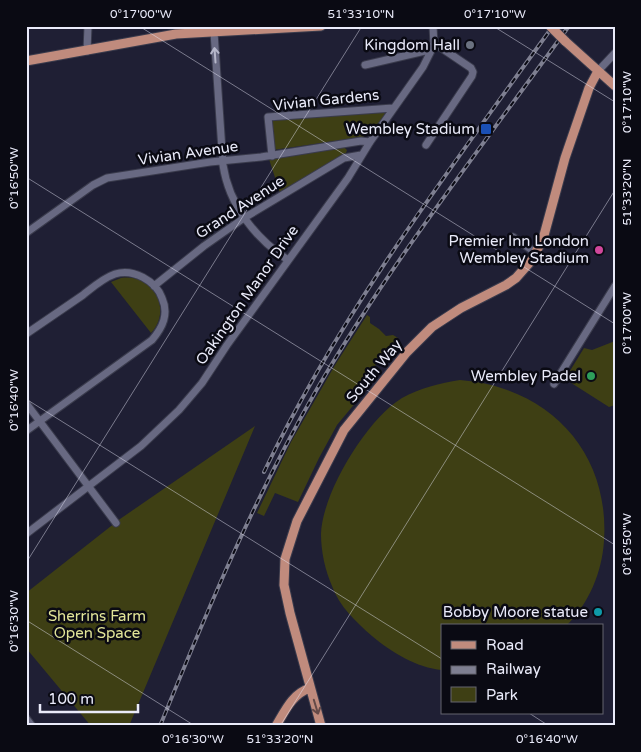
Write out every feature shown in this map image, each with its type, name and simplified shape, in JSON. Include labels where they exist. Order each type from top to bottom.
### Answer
[{"type":"main road","points":[[26,61],[87,51],[176,30],[214,32],[246,28],[321,26]]},
{"type":"main road","points":[[550,26],[615,86]]},
{"type":"main road","name":"South Way","points":[[321,726],[286,598],[284,573],[292,533],[325,464],[344,430],[391,370],[432,327],[453,313],[506,285],[525,269],[536,253],[545,232],[565,158],[589,88],[598,72]]},
{"type":"main road","points":[[276,726],[295,696],[301,691],[310,688]]},
{"type":"street","points":[[87,51],[88,26]]},
{"type":"street","name":"Oakington Manor Drive","points":[[26,534],[141,446],[179,410],[202,383],[348,178],[370,142],[423,67],[434,45],[433,26]]},
{"type":"street","points":[[214,32],[224,172],[231,192],[244,218],[258,235],[288,260]]},
{"type":"street","points":[[365,66],[437,45],[471,68],[473,72],[426,145]]},
{"type":"street","points":[[598,72],[615,53]]},
{"type":"street","name":"Vivian Gardens","points":[[272,156],[268,117],[393,108]]},
{"type":"street","name":"Vivian Avenue","points":[[26,233],[93,185],[107,178],[223,160],[272,156],[349,143],[370,142]]},
{"type":"street","points":[[344,158],[349,151],[349,143]]},
{"type":"street","name":"Grand Avenue","points":[[154,286],[204,246],[244,218],[344,158],[362,155]]},
{"type":"street","points":[[513,237],[536,253]]},
{"type":"street","points":[[26,334],[100,282],[121,273],[139,275],[154,286],[161,296],[166,313],[160,330],[152,340],[26,431]]},
{"type":"street","points":[[554,384],[615,286]]},
{"type":"street","points":[[26,403],[116,523]]},
{"type":"street","points":[[26,718],[32,726]]},
{"type":"green space","points":[[384,112],[385,114],[375,129],[363,137],[273,150],[271,119]]},
{"type":"green space","points":[[344,147],[347,150],[346,153],[280,193],[269,159]]},
{"type":"green space","points":[[121,278],[132,278],[142,281],[156,295],[160,304],[160,314],[157,324],[151,333],[111,282]]},
{"type":"green space","points":[[367,315],[370,317],[370,323],[386,336],[393,335],[398,338],[375,365],[382,371],[337,425],[298,502],[275,493],[264,516],[257,513],[291,442],[335,365]]},
{"type":"green space","name":"Wembley Padel","points":[[615,341],[615,405],[609,407],[565,379],[584,348],[592,350]]},
{"type":"green space","points":[[460,380],[492,385],[520,395],[546,410],[567,429],[584,452],[596,479],[603,509],[604,541],[603,553],[593,587],[588,598],[568,624],[441,624],[441,670],[414,663],[387,648],[349,613],[335,593],[325,567],[321,534],[323,517],[329,498],[338,478],[361,439],[389,408],[402,398],[430,386]]},
{"type":"green space","name":"Sherrins Farm Open Space","points":[[255,426],[129,726],[91,726],[26,648],[26,593],[120,519]]},
{"type":"railway","points":[[264,472],[294,413],[327,355],[398,243],[553,26]]},
{"type":"railway","points":[[160,726],[252,512],[294,429],[317,389],[376,295],[407,250],[569,26]]},
{"type":"place","name":"Kingdom Hall","points":[[470,45]]},
{"type":"place","name":"Wembley Stadium","points":[[486,129]]},
{"type":"place","name":"Premier Inn London Wembley Stadium","points":[[599,250]]},
{"type":"place","name":"Wembley Padel","points":[[591,376]]},
{"type":"place","name":"Bobby Moore statue","points":[[598,612]]}]
